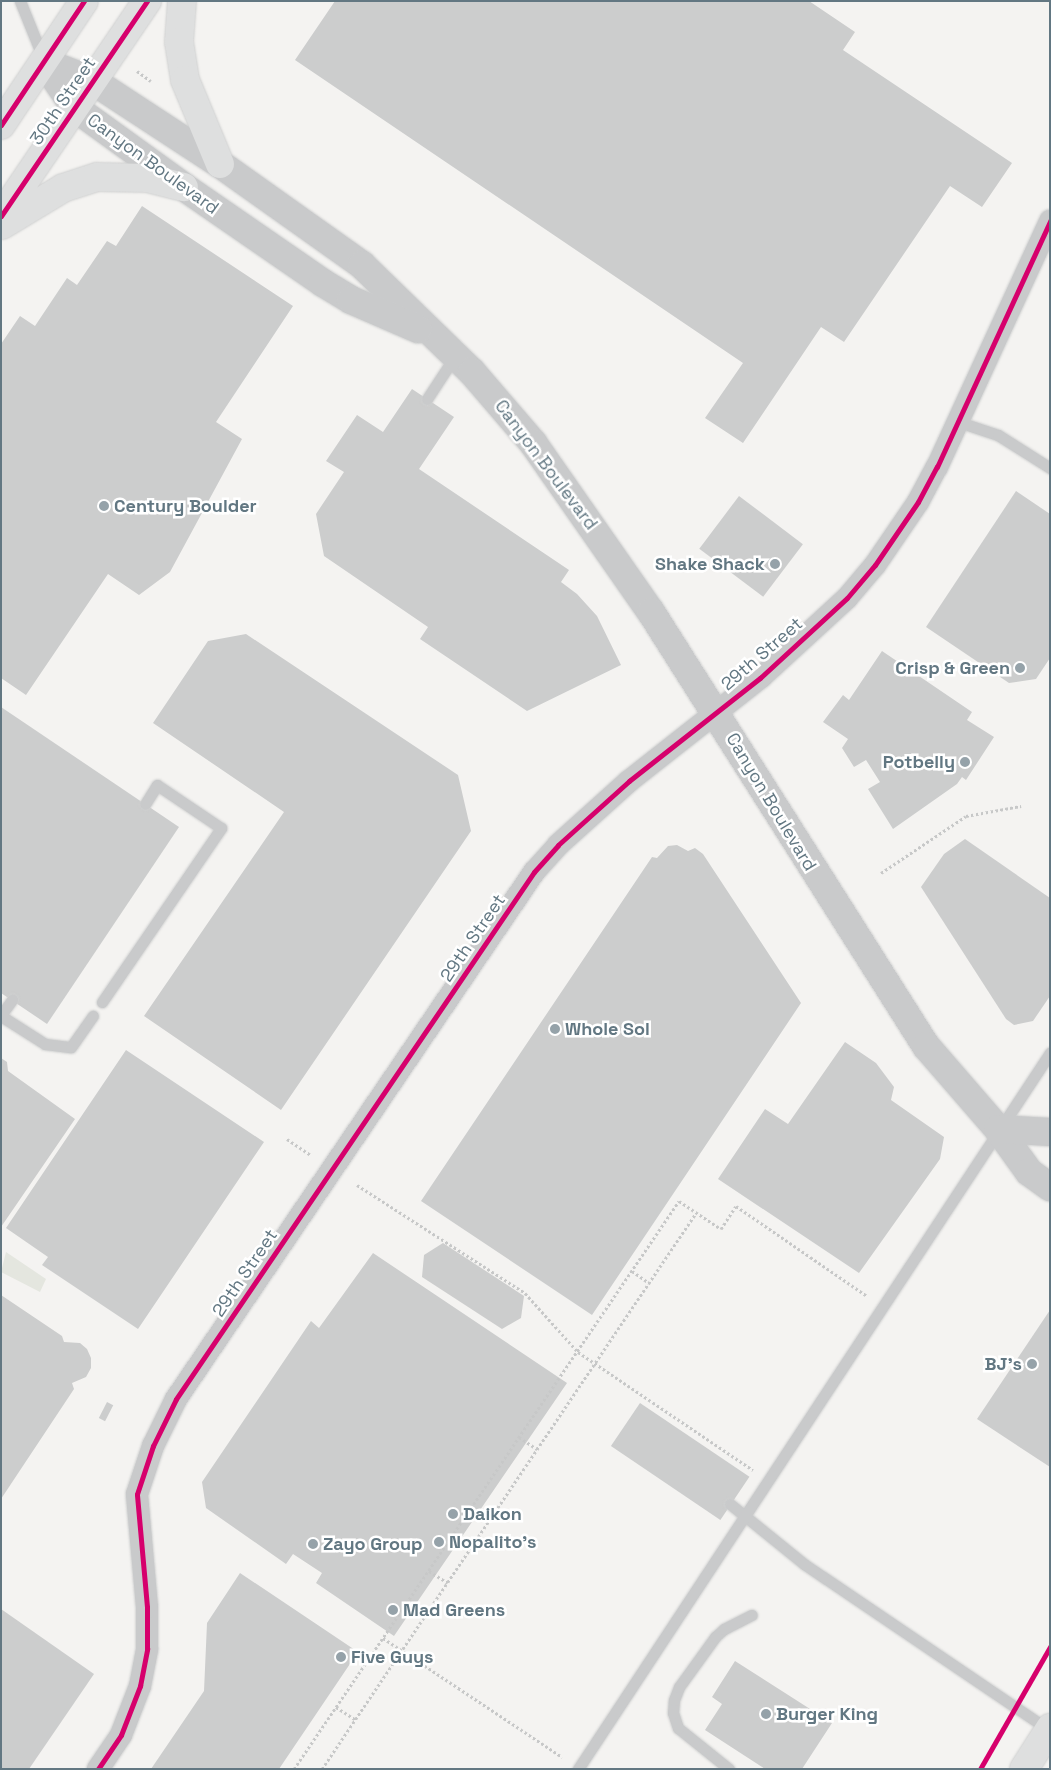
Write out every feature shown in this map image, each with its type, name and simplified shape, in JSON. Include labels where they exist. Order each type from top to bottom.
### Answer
[{"type":"main road","points":[[1,125],[84,1]]},
{"type":"main road","name":"30th Street","points":[[1,216],[148,1]]},
{"type":"main road","points":[[182,1],[179,42],[185,80],[220,164]]},
{"type":"main road","points":[[1,226],[63,188],[97,177],[147,178],[184,187]]},
{"type":"main road","points":[[1024,1769],[1049,1729]]},
{"type":"street","name":"Canyon Boulevard","points":[[44,62],[93,81],[220,164],[362,265],[431,335],[455,356],[509,414],[562,482],[716,712],[834,905],[926,1046],[998,1129],[1029,1172],[1050,1187]]},
{"type":"street","name":"Canyon Boulevard","points":[[44,62],[75,108],[184,187],[351,300],[431,335]]},
{"type":"street","name":"29th Street","points":[[98,1769],[121,1735],[140,1686],[147,1649],[147,1616],[137,1494],[153,1446],[176,1399],[534,872],[564,840],[629,781],[760,678],[847,598],[875,565],[918,502],[959,422],[1050,221]]},
{"type":"street","points":[[998,1129],[1050,1132]]},
{"type":"lane","points":[[20,1],[44,62]]},
{"type":"lane","points":[[427,399],[455,356]]},
{"type":"lane","points":[[959,422],[998,435],[1050,468]]},
{"type":"lane","points":[[102,1002],[221,828],[157,785],[145,804]]},
{"type":"lane","points":[[12,1000],[1,1016],[45,1044],[71,1047],[93,1016]]},
{"type":"lane","points":[[578,1768],[998,1129],[1050,1054]]},
{"type":"lane","points":[[730,1504],[743,1517],[811,1569],[1049,1729]]},
{"type":"lane","points":[[729,1769],[678,1728],[673,1713],[674,1700],[679,1688],[715,1637],[752,1615]]},
{"type":"path","points":[[136,71],[151,82]]},
{"type":"path","points":[[881,873],[966,816],[1021,806]]},
{"type":"path","points":[[287,1139],[311,1155]]},
{"type":"path","points":[[357,1186],[525,1293],[578,1352],[768,1480]]},
{"type":"path","points":[[294,1769],[679,1201],[721,1229],[736,1206],[882,1306]]},
{"type":"path","points":[[322,1769],[696,1212]]},
{"type":"path","points":[[632,1271],[649,1283]]},
{"type":"path","points":[[520,1437],[537,1449]]},
{"type":"path","points":[[472,1508],[490,1520]]},
{"type":"path","points":[[429,1571],[448,1583]]},
{"type":"path","points":[[383,1638],[578,1768]]},
{"type":"path","points":[[336,1707],[356,1720]]},
{"type":"shaded area","points":[[6,1252],[46,1279],[40,1292],[1,1272]]},
{"type":"building","points":[[335,1],[809,1],[855,32],[843,50],[1012,163],[982,207],[950,186],[844,342],[821,327],[743,443],[705,418],[743,363],[295,60]]},
{"type":"building","name":"Century Boulder","points":[[142,206],[293,306],[216,422],[242,439],[170,572],[139,595],[108,574],[26,695],[1,678],[1,344],[20,316],[35,326],[67,278],[77,285],[107,241],[116,246]]},
{"type":"building","points":[[412,389],[454,417],[419,469],[569,570],[561,582],[577,594],[597,616],[621,665],[527,711],[420,639],[428,627],[324,556],[316,514],[344,472],[326,461],[357,415],[383,432]]},
{"type":"building","points":[[1016,491],[1050,514],[1050,658],[1036,679],[1009,683],[926,627]]},
{"type":"building","points":[[739,496],[803,544],[763,597],[699,549]]},
{"type":"building","points":[[246,634],[458,775],[471,831],[281,1110],[144,1016],[284,812],[153,723],[208,641]]},
{"type":"building","points":[[882,651],[972,712],[967,720],[994,737],[966,780],[962,777],[957,784],[893,829],[868,789],[880,782],[866,760],[854,767],[842,748],[848,739],[823,722],[843,695],[849,700]]},
{"type":"building","points":[[1,707],[179,827],[47,1024],[1,993]]},
{"type":"building","points":[[965,839],[1050,898],[1050,996],[1033,1021],[1014,1025],[1006,1019],[921,887],[944,854]]},
{"type":"building","points":[[677,845],[688,851],[695,848],[703,854],[801,1003],[592,1315],[421,1201],[652,857],[657,858],[668,846]]},
{"type":"building","points":[[845,1042],[876,1063],[894,1087],[891,1100],[944,1137],[940,1159],[859,1273],[718,1179],[765,1109],[788,1124]]},
{"type":"building","points":[[126,1050],[264,1142],[138,1329],[42,1265],[48,1257],[6,1228]]},
{"type":"building","points":[[1,1058],[7,1062],[8,1071],[75,1119],[1,1227]]},
{"type":"building","points":[[443,1243],[524,1296],[521,1318],[502,1329],[422,1277],[424,1255]]},
{"type":"building","points":[[373,1253],[567,1383],[394,1636],[316,1583],[322,1573],[293,1554],[286,1564],[206,1508],[202,1482],[311,1321],[319,1328]]},
{"type":"building","points":[[1,1295],[62,1336],[64,1342],[80,1343],[87,1349],[91,1358],[91,1368],[86,1377],[72,1383],[74,1389],[1,1499]]},
{"type":"building","name":"BJ's","points":[[1050,1310],[1050,1467],[977,1419]]},
{"type":"building","points":[[107,1402],[113,1405],[105,1421],[99,1418]]},
{"type":"building","points":[[640,1403],[749,1477],[720,1520],[611,1446]]},
{"type":"building","points":[[240,1573],[358,1652],[279,1769],[151,1769],[204,1691],[207,1623]]},
{"type":"building","points":[[1,1609],[94,1674],[29,1769],[1,1769]]},
{"type":"building","name":"Burger King","points":[[735,1661],[832,1723],[802,1769],[765,1769],[705,1730],[722,1704],[712,1697]]},
{"type":"cycle path","points":[[1,125],[84,1]]},
{"type":"cycle path","points":[[1,216],[147,1]]},
{"type":"cycle path","points":[[98,1769],[121,1735],[140,1686],[147,1649],[147,1607],[137,1494],[153,1446],[176,1399],[534,872],[558,845],[629,781],[760,678],[847,598],[875,565],[918,502],[937,467],[1050,221]]},
{"type":"cycle path","points":[[980,1769],[1050,1647]]},
{"type":"place","name":"Century Boulder","points":[[104,506]]},
{"type":"place","name":"Shake Shack","points":[[775,564]]},
{"type":"place","name":"Crisp & Green","points":[[1020,668]]},
{"type":"place","name":"Potbelly","points":[[965,762]]},
{"type":"place","name":"Whole Sol","points":[[555,1029]]},
{"type":"place","name":"BJ's","points":[[1032,1364]]},
{"type":"place","name":"Daikon","points":[[453,1514]]},
{"type":"place","name":"Nopalito's","points":[[439,1542]]},
{"type":"place","name":"Zayo Group","points":[[313,1544]]},
{"type":"place","name":"Mad Greens","points":[[393,1610]]},
{"type":"place","name":"Five Guys","points":[[341,1657]]},
{"type":"place","name":"Burger King","points":[[766,1714]]}]
